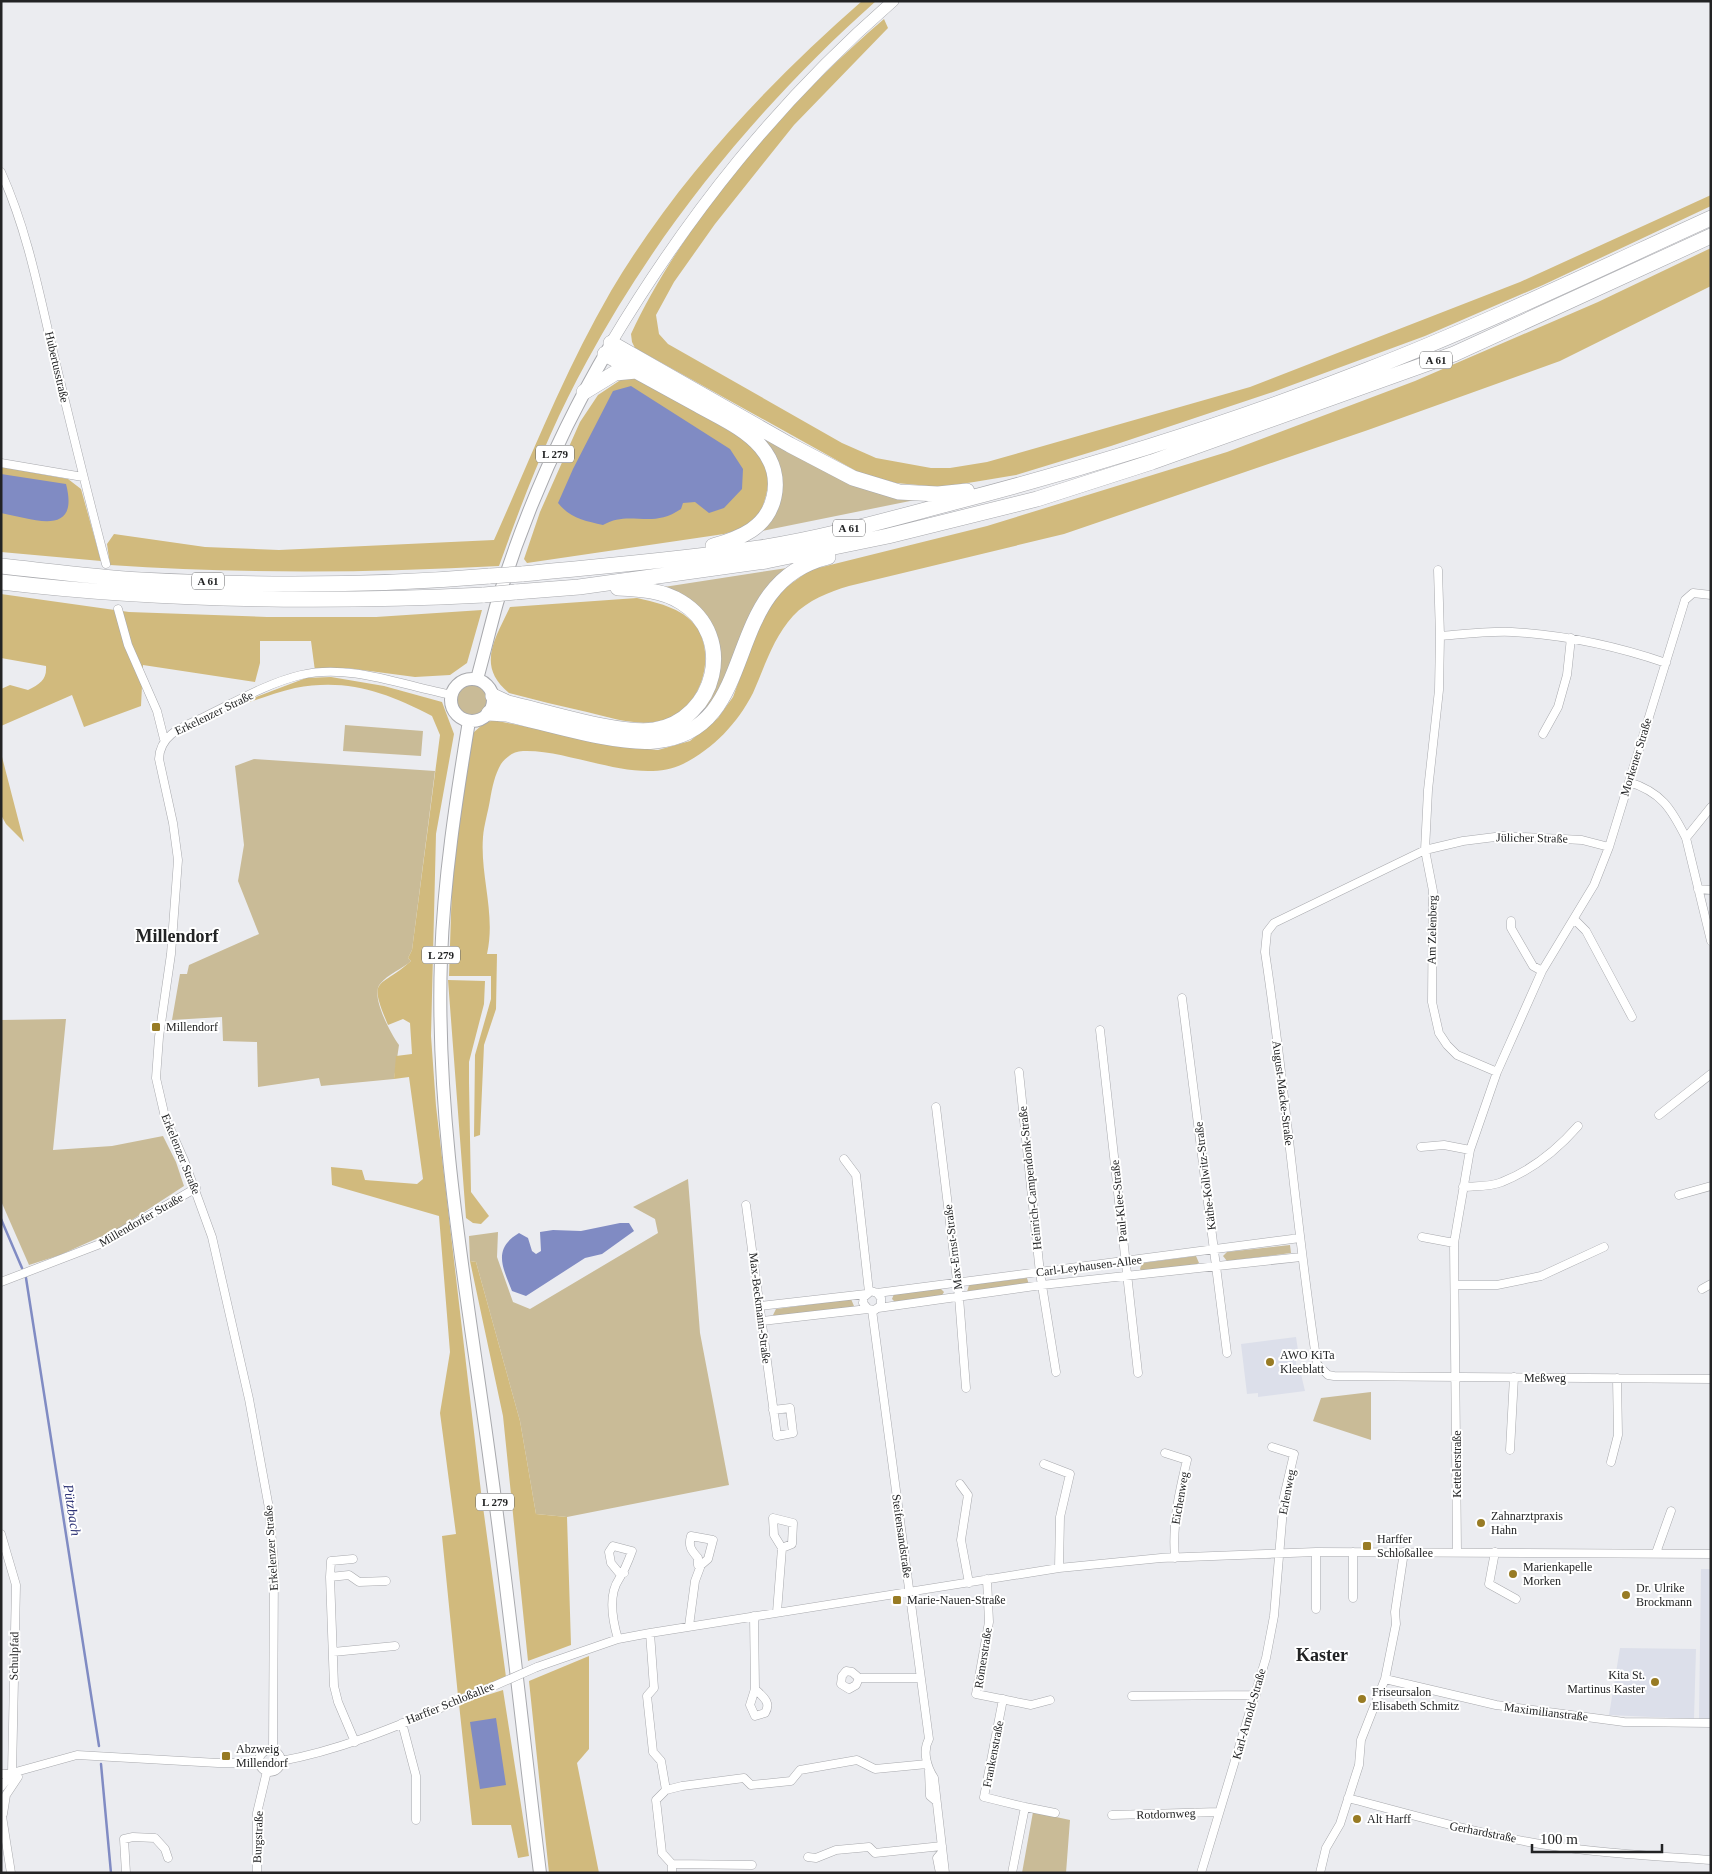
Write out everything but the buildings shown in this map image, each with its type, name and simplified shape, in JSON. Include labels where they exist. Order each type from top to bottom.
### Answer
[{"type":"highway","name":"A 61","points":[[1,566],[140,580],[327,584],[415,582],[668,560],[761,548],[882,521],[1028,483],[1149,448],[1282,403],[1369,370],[1591,273],[1711,218]]},
{"type":"highway","name":"A 61","points":[[1,582],[53,588],[193,598],[332,600],[484,595],[579,587],[766,561],[888,536],[1037,499],[1152,462],[1454,354],[1711,236]]},
{"type":"highway","points":[[608,348],[636,371],[744,432],[767,454],[774,472],[775,493],[772,504],[768,513],[752,530],[728,542],[668,560]]},
{"type":"highway","points":[[608,348],[838,471],[868,484],[899,492],[938,494],[968,491],[1008,481],[1028,483]]},
{"type":"highway","points":[[584,392],[615,373],[636,371]]},
{"type":"highway","points":[[489,712],[506,714],[618,739],[653,742],[676,737],[703,722],[721,701],[737,668],[757,614],[766,598],[782,580],[792,572],[815,560],[858,550],[888,536]]},
{"type":"highway","points":[[493,696],[508,703],[617,728],[640,730],[652,730],[674,724],[683,719],[700,703],[711,683],[714,658],[706,628],[691,610],[676,599],[655,592],[579,587]]},
{"type":"main road","name":"L 279","points":[[477,679],[498,602],[527,517],[584,392],[608,348],[655,271],[728,172],[814,74],[892,1]]},
{"type":"main road","points":[[477,679],[487,685],[493,696],[489,712],[480,720],[469,721],[457,714],[453,708],[452,694],[454,689],[464,680],[477,679]]},
{"type":"main road","name":"L 279","points":[[469,721],[453,815],[444,893],[440,961],[441,1049],[447,1132],[457,1222],[491,1466],[540,1873]]},
{"type":"street","name":"Hubertusstraße","points":[[1,172],[15,203],[28,247],[83,478],[106,564]]},
{"type":"street","points":[[1,463],[83,478]]},
{"type":"street","name":"Am Zelenberg","points":[[1438,570],[1439,690],[1428,790],[1425,850],[1433,891],[1432,1002],[1434,1019],[1439,1033],[1457,1055],[1496,1072]]},
{"type":"street","name":"Morkener Straße","points":[[1457,1376],[1454,1243],[1470,1150],[1496,1072],[1542,971],[1575,920],[1594,885],[1609,847],[1685,600],[1693,593],[1711,595]]},
{"type":"street","points":[[118,609],[128,645],[157,711],[164,739]]},
{"type":"street","points":[[1440,636],[1511,632],[1570,638],[1635,653],[1666,663]]},
{"type":"street","points":[[1543,734],[1558,707],[1567,675],[1570,638]]},
{"type":"street","name":"Erkelenzer Straße","points":[[273,1751],[274,1564],[269,1508],[249,1399],[212,1237],[196,1188],[165,1117],[156,1078],[159,1037],[171,954],[178,860],[174,823],[159,759],[160,749],[164,739],[179,729],[278,682],[302,675],[330,672],[357,675],[452,694]]},
{"type":"street","points":[[1629,782],[1647,788],[1657,794],[1686,838],[1711,941]]},
{"type":"street","points":[[1686,838],[1711,807]]},
{"type":"street","name":"Jülicher Straße","points":[[1425,850],[1464,841],[1503,836],[1582,840],[1609,847]]},
{"type":"street","name":"August-Macke-Straße","points":[[1380,1375],[1334,1376],[1321,1371],[1317,1364],[1301,1257],[1265,952],[1267,932],[1274,923],[1425,850]]},
{"type":"street","points":[[1698,889],[1711,890]]},
{"type":"street","points":[[1575,920],[1586,931],[1632,1017]]},
{"type":"street","points":[[1511,921],[1511,928],[1533,966],[1542,971]]},
{"type":"street","name":"Käthe-Kollwitz-Straße","points":[[1182,998],[1227,1353]]},
{"type":"street","name":"Paul-Klee-Straße","points":[[1100,1030],[1138,1373]]},
{"type":"street","name":"Heinrich-Campendonk-Straße","points":[[1018,1072],[1040,1273],[1056,1372]]},
{"type":"street","points":[[1659,1115],[1711,1074]]},
{"type":"street","name":"Max-Ernst-Straße","points":[[936,1107],[959,1297],[966,1388]]},
{"type":"street","points":[[1463,1188],[1501,1183],[1542,1160],[1561,1145],[1578,1126]]},
{"type":"street","points":[[1420,1147],[1444,1144],[1470,1150]]},
{"type":"street","points":[[844,1159],[856,1175],[871,1293],[863,1303],[872,1309],[882,1301],[871,1293]]},
{"type":"street","points":[[1679,1195],[1711,1186]]},
{"type":"street","name":"Millendorfer Straße","points":[[1,1282],[66,1258],[121,1233],[196,1188]]},
{"type":"street","name":"Max-Beckmann-Straße","points":[[746,1205],[773,1410]]},
{"type":"street","points":[[1422,1237],[1454,1243]]},
{"type":"street","name":"Carl-Leyhausen-Allee","points":[[760,1306],[957,1284],[1300,1238]]},
{"type":"street","points":[[1454,1285],[1498,1285],[1541,1276],[1604,1247]]},
{"type":"street","name":"Carl-Leyhausen-Allee","points":[[762,1321],[872,1309],[1042,1285],[1301,1257]]},
{"type":"street","points":[[1702,1289],[1711,1284]]},
{"type":"street","name":"Steifensandstraße","points":[[872,1309],[929,1739],[925,1746],[930,1796],[936,1801],[945,1873]]},
{"type":"street","name":"Meßweg","points":[[1380,1375],[1711,1378]]},
{"type":"street","name":"Kettelerstraße","points":[[1457,1376],[1457,1552]]},
{"type":"street","points":[[1510,1450],[1514,1377]]},
{"type":"street","points":[[1611,1462],[1618,1435],[1617,1378]]},
{"type":"street","name":"Erlenweg","points":[[1272,1447],[1294,1454],[1284,1497],[1279,1552]]},
{"type":"street","name":"Eichenweg","points":[[1165,1453],[1187,1460],[1178,1494],[1173,1538],[1176,1558]]},
{"type":"street","points":[[1044,1464],[1070,1474],[1060,1517],[1059,1568]]},
{"type":"street","points":[[960,1484],[968,1495],[961,1540],[968,1583]]},
{"type":"street","points":[[1656,1553],[1671,1511]]},
{"type":"street","name":"Schulpfad","points":[[1,1534],[16,1585],[14,1776]]},
{"type":"street","points":[[777,1612],[782,1548]]},
{"type":"street","name":"Harffer Schloßallee","points":[[281,1761],[355,1742],[537,1667],[618,1639],[689,1626],[1059,1568],[1279,1552],[1711,1554]]},
{"type":"street","name":"Karl-Arnold-Straße","points":[[1202,1873],[1256,1695],[1274,1616],[1279,1552]]},
{"type":"street","points":[[1316,1552],[1316,1608]]},
{"type":"street","points":[[1352,1552],[1353,1598]]},
{"type":"street","points":[[1320,1873],[1326,1848],[1340,1824],[1359,1765],[1361,1740],[1372,1707],[1385,1679],[1396,1624],[1395,1612],[1404,1552]]},
{"type":"street","points":[[1495,1552],[1489,1584],[1516,1599]]},
{"type":"street","points":[[353,1559],[331,1562],[330,1577],[334,1686],[338,1702],[355,1742]]},
{"type":"street","points":[[689,1626],[695,1581],[701,1564]]},
{"type":"street","points":[[618,1639],[613,1608],[618,1580],[624,1574]]},
{"type":"street","points":[[330,1577],[349,1575],[362,1583],[386,1581]]},
{"type":"street","name":"Römerstraße","points":[[987,1579],[989,1622],[976,1694],[1031,1705],[1050,1700]]},
{"type":"street","points":[[754,1616],[755,1689]]},
{"type":"street","points":[[650,1633],[654,1688],[646,1696],[653,1752],[661,1761],[666,1790]]},
{"type":"street","points":[[333,1652],[395,1646]]},
{"type":"street","points":[[859,1678],[920,1678]]},
{"type":"street","name":"Maximilianstraße","points":[[1385,1679],[1505,1706],[1624,1722],[1711,1723]]},
{"type":"street","points":[[1132,1696],[1256,1695]]},
{"type":"street","name":"Frankenstraße","points":[[1003,1699],[984,1797],[1025,1808],[1055,1813]]},
{"type":"street","points":[[402,1723],[416,1776],[416,1820]]},
{"type":"street","points":[[1,1787],[26,1768],[77,1755],[106,1755],[218,1763],[260,1763],[267,1771],[275,1770],[281,1761],[278,1754],[273,1751],[263,1753],[260,1763]]},
{"type":"street","points":[[672,1873],[672,1864],[662,1853],[656,1800],[666,1790],[682,1786],[744,1778],[752,1785],[774,1784],[791,1781],[800,1770],[857,1760],[875,1769],[928,1768]]},
{"type":"street","name":"Burgstraße","points":[[257,1873],[257,1813],[267,1771]]},
{"type":"street","points":[[1,1774],[14,1776]]},
{"type":"street","points":[[11,1873],[2,1812],[4,1793],[14,1776]]},
{"type":"street","name":"Gerhardstraße","points":[[1348,1798],[1443,1824],[1541,1844],[1639,1856],[1711,1860]]},
{"type":"street","points":[[1012,1873],[1025,1808]]},
{"type":"street","name":"Rotdornweg","points":[[1112,1816],[1220,1812]]},
{"type":"street","points":[[126,1873],[124,1839],[133,1837],[155,1838],[165,1850],[168,1858]]},
{"type":"street","points":[[808,1857],[816,1858],[836,1850],[869,1847],[875,1853],[942,1849]]},
{"type":"street","name":"Steifensandstraße","points":[[940,1873],[937,1858],[942,1849]]},
{"type":"street","points":[[672,1864],[752,1865]]},
{"type":"shaded area","points":[[862,1],[876,1],[793,81],[753,124],[680,215],[647,262],[616,311],[574,386],[528,488],[499,566],[402,570],[256,571],[110,565],[107,544],[114,534],[205,547],[279,550],[494,540],[549,414],[594,321],[637,250],[664,211],[725,136],[791,67]]},
{"type":"shaded area","points":[[884,19],[888,28],[794,125],[715,224],[674,282],[656,315],[659,334],[668,344],[842,443],[876,458],[931,468],[950,468],[987,462],[1250,387],[1520,282],[1711,195],[1711,206],[1543,285],[1425,336],[1273,392],[1111,446],[1016,475],[940,487],[896,483],[858,472],[635,348],[631,334],[653,291],[680,248],[709,206],[742,164],[812,86]]},
{"type":"shaded area","points":[[1711,248],[1711,286],[1560,361],[1368,430],[1064,534],[849,586],[819,597],[799,610],[786,625],[770,653],[753,693],[732,725],[705,751],[683,764],[665,770],[645,771],[625,769],[542,752],[520,751],[513,753],[501,764],[495,777],[483,837],[490,924],[487,954],[497,954],[496,1009],[484,1045],[480,1135],[474,1137],[475,1055],[491,999],[491,976],[449,976],[453,853],[473,733],[482,725],[493,720],[626,747],[658,750],[690,741],[718,718],[733,697],[756,634],[769,608],[781,591],[810,570],[987,526],[1227,452],[1415,381],[1598,302]]},
{"type":"shaded area","points":[[625,377],[638,378],[738,436],[756,452],[765,464],[768,477],[767,492],[759,514],[749,524],[724,534],[527,563],[524,559],[540,512],[580,422],[598,395]]},
{"type":"shaded area","points":[[762,432],[915,500],[757,532],[774,508],[760,440]]},
{"type":"shaded area","points":[[1,467],[68,479],[81,489],[101,561],[1,552]]},
{"type":"shaded area","points":[[787,568],[720,693],[695,722],[693,716],[720,651],[664,587]]},
{"type":"shaded area","points":[[1,594],[129,612],[267,617],[376,617],[482,610],[467,663],[450,675],[415,677],[347,668],[315,671],[311,641],[260,641],[260,663],[255,682],[143,665],[141,706],[84,727],[72,695],[1,726],[1,689],[10,685],[28,690],[36,686],[44,678],[46,666],[1,658]]},
{"type":"shaded area","points":[[637,598],[680,612],[694,623],[704,645],[705,659],[699,688],[691,701],[681,711],[668,718],[645,723],[628,721],[519,696],[509,693],[499,683],[493,673],[491,662],[494,641],[510,607]]},
{"type":"shaded area","points":[[331,677],[384,686],[442,702],[454,734],[436,834],[431,1036],[436,1106],[481,1492],[506,1677],[458,1696],[442,1536],[456,1534],[440,1413],[450,1352],[439,1216],[332,1185],[331,1167],[362,1170],[365,1180],[417,1184],[423,1179],[409,1077],[394,1079],[396,1056],[412,1054],[410,1023],[403,1019],[388,1025],[378,998],[378,990],[384,981],[411,961],[408,958],[412,950],[440,735],[432,716],[399,700],[366,689],[349,686],[314,685],[295,688],[243,704],[248,700],[306,678]]},
{"type":"shaded area","points":[[472,681],[485,687],[491,700],[485,713],[472,719],[459,713],[453,700],[459,687]]},
{"type":"shaded area","points":[[345,725],[423,731],[421,756],[343,751]]},
{"type":"shaded area","points":[[1,753],[24,842],[6,824],[1,815]]},
{"type":"shaded area","points":[[254,759],[435,771],[412,950],[408,958],[411,961],[383,980],[378,990],[383,1015],[399,1045],[394,1079],[321,1086],[319,1078],[258,1087],[257,1042],[223,1041],[222,1017],[172,1020],[180,974],[187,974],[189,965],[259,934],[238,881],[244,845],[235,766]]},
{"type":"shaded area","points":[[448,980],[485,981],[484,1004],[469,1062],[471,1192],[489,1216],[481,1224],[473,1223],[466,1218]]},
{"type":"shaded area","points":[[66,1019],[53,1150],[112,1146],[163,1136],[176,1162],[184,1186],[118,1229],[60,1255],[29,1265],[1,1201],[1,1020]]},
{"type":"shaded area","points":[[688,1179],[700,1333],[729,1485],[567,1517],[536,1514],[520,1421],[476,1262],[470,1261],[469,1236],[498,1232],[497,1257],[513,1302],[530,1309],[658,1233],[655,1219],[633,1207]]},
{"type":"shaded area","points":[[1290,1245],[1291,1253],[1227,1261],[1223,1256],[1227,1252]]},
{"type":"shaded area","points":[[1196,1256],[1199,1263],[1197,1264],[1142,1272],[1140,1269],[1142,1263]]},
{"type":"shaded area","points":[[470,1261],[476,1262],[520,1421],[536,1514],[567,1517],[571,1645],[528,1661],[503,1416]]},
{"type":"shaded area","points":[[1027,1278],[1029,1285],[967,1292],[969,1285]]},
{"type":"shaded area","points":[[940,1288],[944,1292],[941,1297],[895,1302],[892,1299],[894,1294]]},
{"type":"shaded area","points":[[851,1299],[854,1306],[851,1308],[776,1317],[773,1315],[776,1309]]},
{"type":"shaded area","name":"AWO KiTa Kleeblatt","points":[[1296,1337],[1299,1357],[1296,1357],[1296,1370],[1300,1370],[1305,1391],[1258,1397],[1258,1393],[1247,1394],[1241,1344]]},
{"type":"shaded area","points":[[1371,1392],[1371,1440],[1313,1421],[1321,1398]]},
{"type":"shaded area","points":[[1701,1569],[1711,1569],[1711,1719],[1699,1719]]},
{"type":"shaded area","name":"Kita St. Martinus Kaster","points":[[1620,1648],[1696,1649],[1694,1719],[1609,1715]]},
{"type":"shaded area","points":[[589,1656],[589,1749],[577,1763],[599,1873],[549,1873],[529,1681]]},
{"type":"shaded area","points":[[503,1690],[529,1856],[518,1858],[511,1825],[472,1825],[459,1704]]},
{"type":"shaded area","points":[[1033,1812],[1070,1820],[1066,1873],[1022,1873]]},
{"type":"water","points":[[631,386],[730,449],[743,469],[742,489],[724,508],[709,513],[695,502],[683,503],[681,509],[660,518],[623,519],[603,525],[573,515],[558,503],[573,469],[613,391]]},
{"type":"water","points":[[1,474],[66,484],[69,501],[66,512],[60,518],[51,521],[39,521],[1,513]]},
{"type":"water","points":[[629,1223],[634,1231],[602,1254],[585,1258],[526,1296],[512,1291],[502,1259],[505,1246],[519,1233],[528,1238],[532,1251],[536,1254],[541,1251],[540,1232],[553,1230],[581,1231]]},
{"type":"water","points":[[496,1718],[506,1785],[480,1789],[470,1722]]},
{"type":"waterway","name":"Pützbach","points":[[1,1219],[22,1268]]},
{"type":"waterway","name":"Pützbach","points":[[26,1278],[99,1746]]},
{"type":"waterway","name":"Pützbach","points":[[101,1764],[111,1873]]},
{"type":"place","name":"Millendorf","points":[[156,1027]]},
{"type":"place","name":"AWO KiTa Kleeblatt","points":[[1270,1362]]},
{"type":"place","name":"Zahnarztpraxis Hahn","points":[[1481,1523]]},
{"type":"place","name":"Harffer Schloßallee","points":[[1367,1546]]},
{"type":"place","name":"Marienkapelle Morken","points":[[1513,1574]]},
{"type":"place","name":"Dr. Ulrike Brockmann","points":[[1626,1595]]},
{"type":"place","name":"Marie-Nauen-Straße","points":[[897,1600]]},
{"type":"place","name":"Kita St. Martinus Kaster","points":[[1655,1682]]},
{"type":"place","name":"Friseursalon Elisabeth Schmitz","points":[[1362,1699]]},
{"type":"place","name":"Abzweig Millendorf","points":[[226,1756]]},
{"type":"place","name":"Alt Harff","points":[[1357,1819]]},
{"type":"district","name":"Millendorf","points":[[177,936]]},
{"type":"district","name":"Kaster","points":[[1322,1655]]}]
